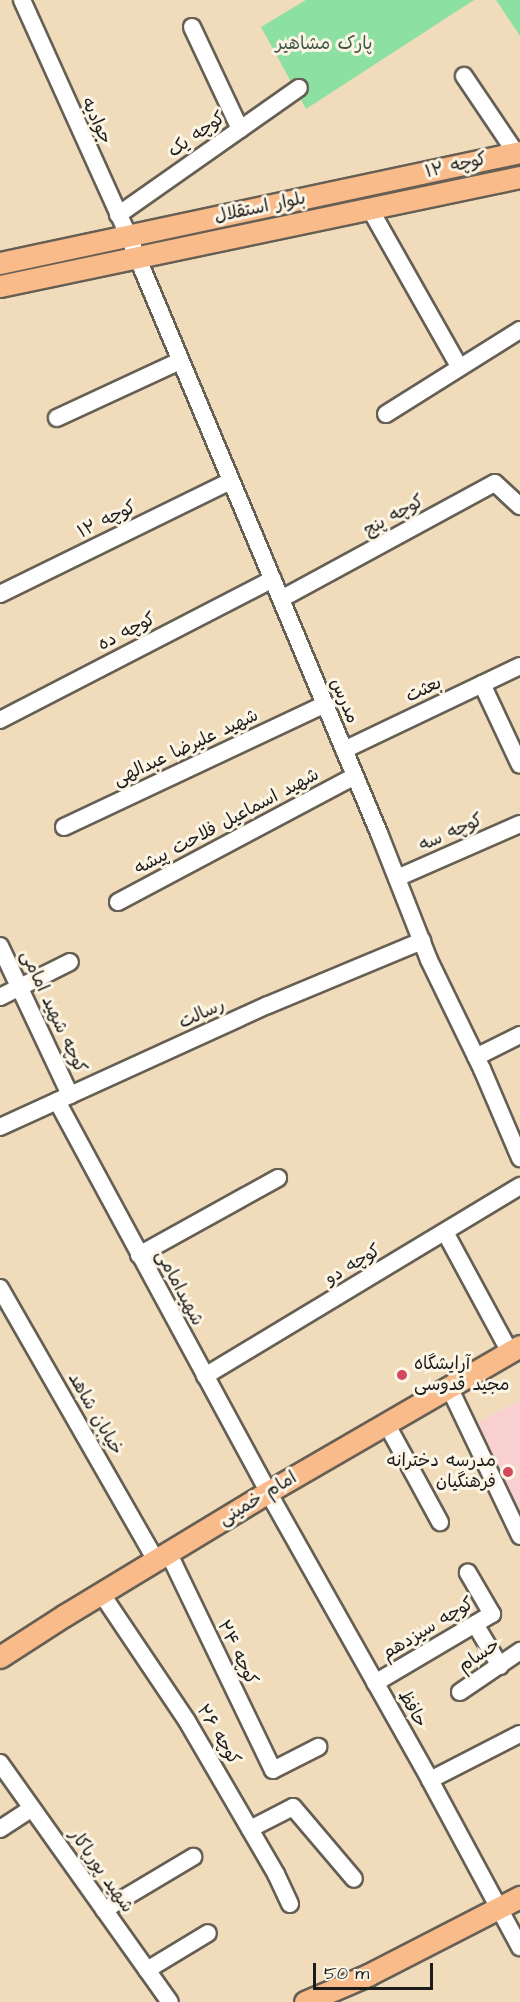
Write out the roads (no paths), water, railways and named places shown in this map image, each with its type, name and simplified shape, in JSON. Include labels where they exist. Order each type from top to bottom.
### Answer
[{"type":"main road","name":"بلوار استقلال","points":[[0,262],[519,159]]},
{"type":"main road","name":"بلوار استقلال","points":[[0,286],[296,222],[370,209],[520,177]]},
{"type":"main road","name":"امام خمینی","points":[[0,1658],[101,1593],[268,1492],[515,1349]]},
{"type":"main road","points":[[305,2002],[368,1975],[520,1897]]},
{"type":"street","name":"جوادیه","points":[[22,0],[128,235],[135,257]]},
{"type":"street","points":[[192,27],[240,129]]},
{"type":"street","points":[[464,76],[519,159]]},
{"type":"street","name":"کوچه یک","points":[[118,215],[299,88]]},
{"type":"street","name":"کوچه ۱۲","points":[[296,222],[519,159]]},
{"type":"street","points":[[370,209],[459,366]]},
{"type":"street","name":"مدرس","points":[[135,257],[273,579],[422,941],[520,1158]]},
{"type":"street","points":[[386,414],[459,366],[520,330]]},
{"type":"street","points":[[57,418],[180,361]]},
{"type":"street","name":"کوچه ۱۲","points":[[0,594],[231,481]]},
{"type":"street","name":"کوچه پنج","points":[[281,599],[495,483],[520,506]]},
{"type":"street","name":"کوچه ده","points":[[0,720],[273,579]]},
{"type":"street","name":"بعثت","points":[[344,750],[520,666]]},
{"type":"street","points":[[482,684],[520,765]]},
{"type":"street","name":"شهید علیرضا عبدالهی","points":[[64,828],[325,704]]},
{"type":"street","name":"شهید اسماعیل فلاحت پیشه","points":[[118,902],[355,776]]},
{"type":"street","name":"کوچه سه","points":[[397,878],[520,824]]},
{"type":"street","name":"رسالت","points":[[0,1127],[268,1005],[422,941]]},
{"type":"street","name":"کوچه شهید امامی","points":[[0,946],[20,988],[63,1098]]},
{"type":"street","points":[[0,997],[70,962]]},
{"type":"street","points":[[476,1057],[520,1035]]},
{"type":"street","name":"شهیدامامی","points":[[63,1098],[139,1255],[268,1492]]},
{"type":"street","points":[[139,1255],[278,1178]]},
{"type":"street","name":"کوچه دو","points":[[205,1376],[520,1186]]},
{"type":"street","points":[[445,1232],[515,1349]]},
{"type":"street","name":"خیابان شاهد","points":[[0,1288],[162,1556]]},
{"type":"street","points":[[449,1387],[520,1536]]},
{"type":"street","points":[[386,1423],[440,1522]]},
{"type":"street","name":"حافظ","points":[[268,1492],[430,1780],[520,1947]]},
{"type":"street","name":"کوچه ۲۴","points":[[162,1556],[273,1770],[318,1747]]},
{"type":"street","name":"کوچه سیزدهم","points":[[375,1683],[492,1614],[468,1573]]},
{"type":"street","name":"کوچه ۲۶","points":[[101,1593],[187,1721],[250,1829],[290,1904]]},
{"type":"street","points":[[475,1624],[500,1666]]},
{"type":"street","name":"حسام","points":[[460,1692],[520,1651]]},
{"type":"street","points":[[430,1780],[520,1734]]},
{"type":"street","name":"شهید پورپاکار","points":[[0,1763],[170,2002]]},
{"type":"street","points":[[250,1829],[293,1807],[354,1879]]},
{"type":"street","points":[[0,1829],[32,1808]]},
{"type":"street","points":[[104,1910],[193,1857]]},
{"type":"street","points":[[147,1970],[208,1933]]},
{"type":"place","name":"آرایشگاه مجید قدوسی","points":[[402,1375]]},
{"type":"place","name":"مدرسه دخترانه فرهنگیان","points":[[508,1472]]},
{"type":"park label","name":"پارک مشاهیر","points":[[324,44]]}]
